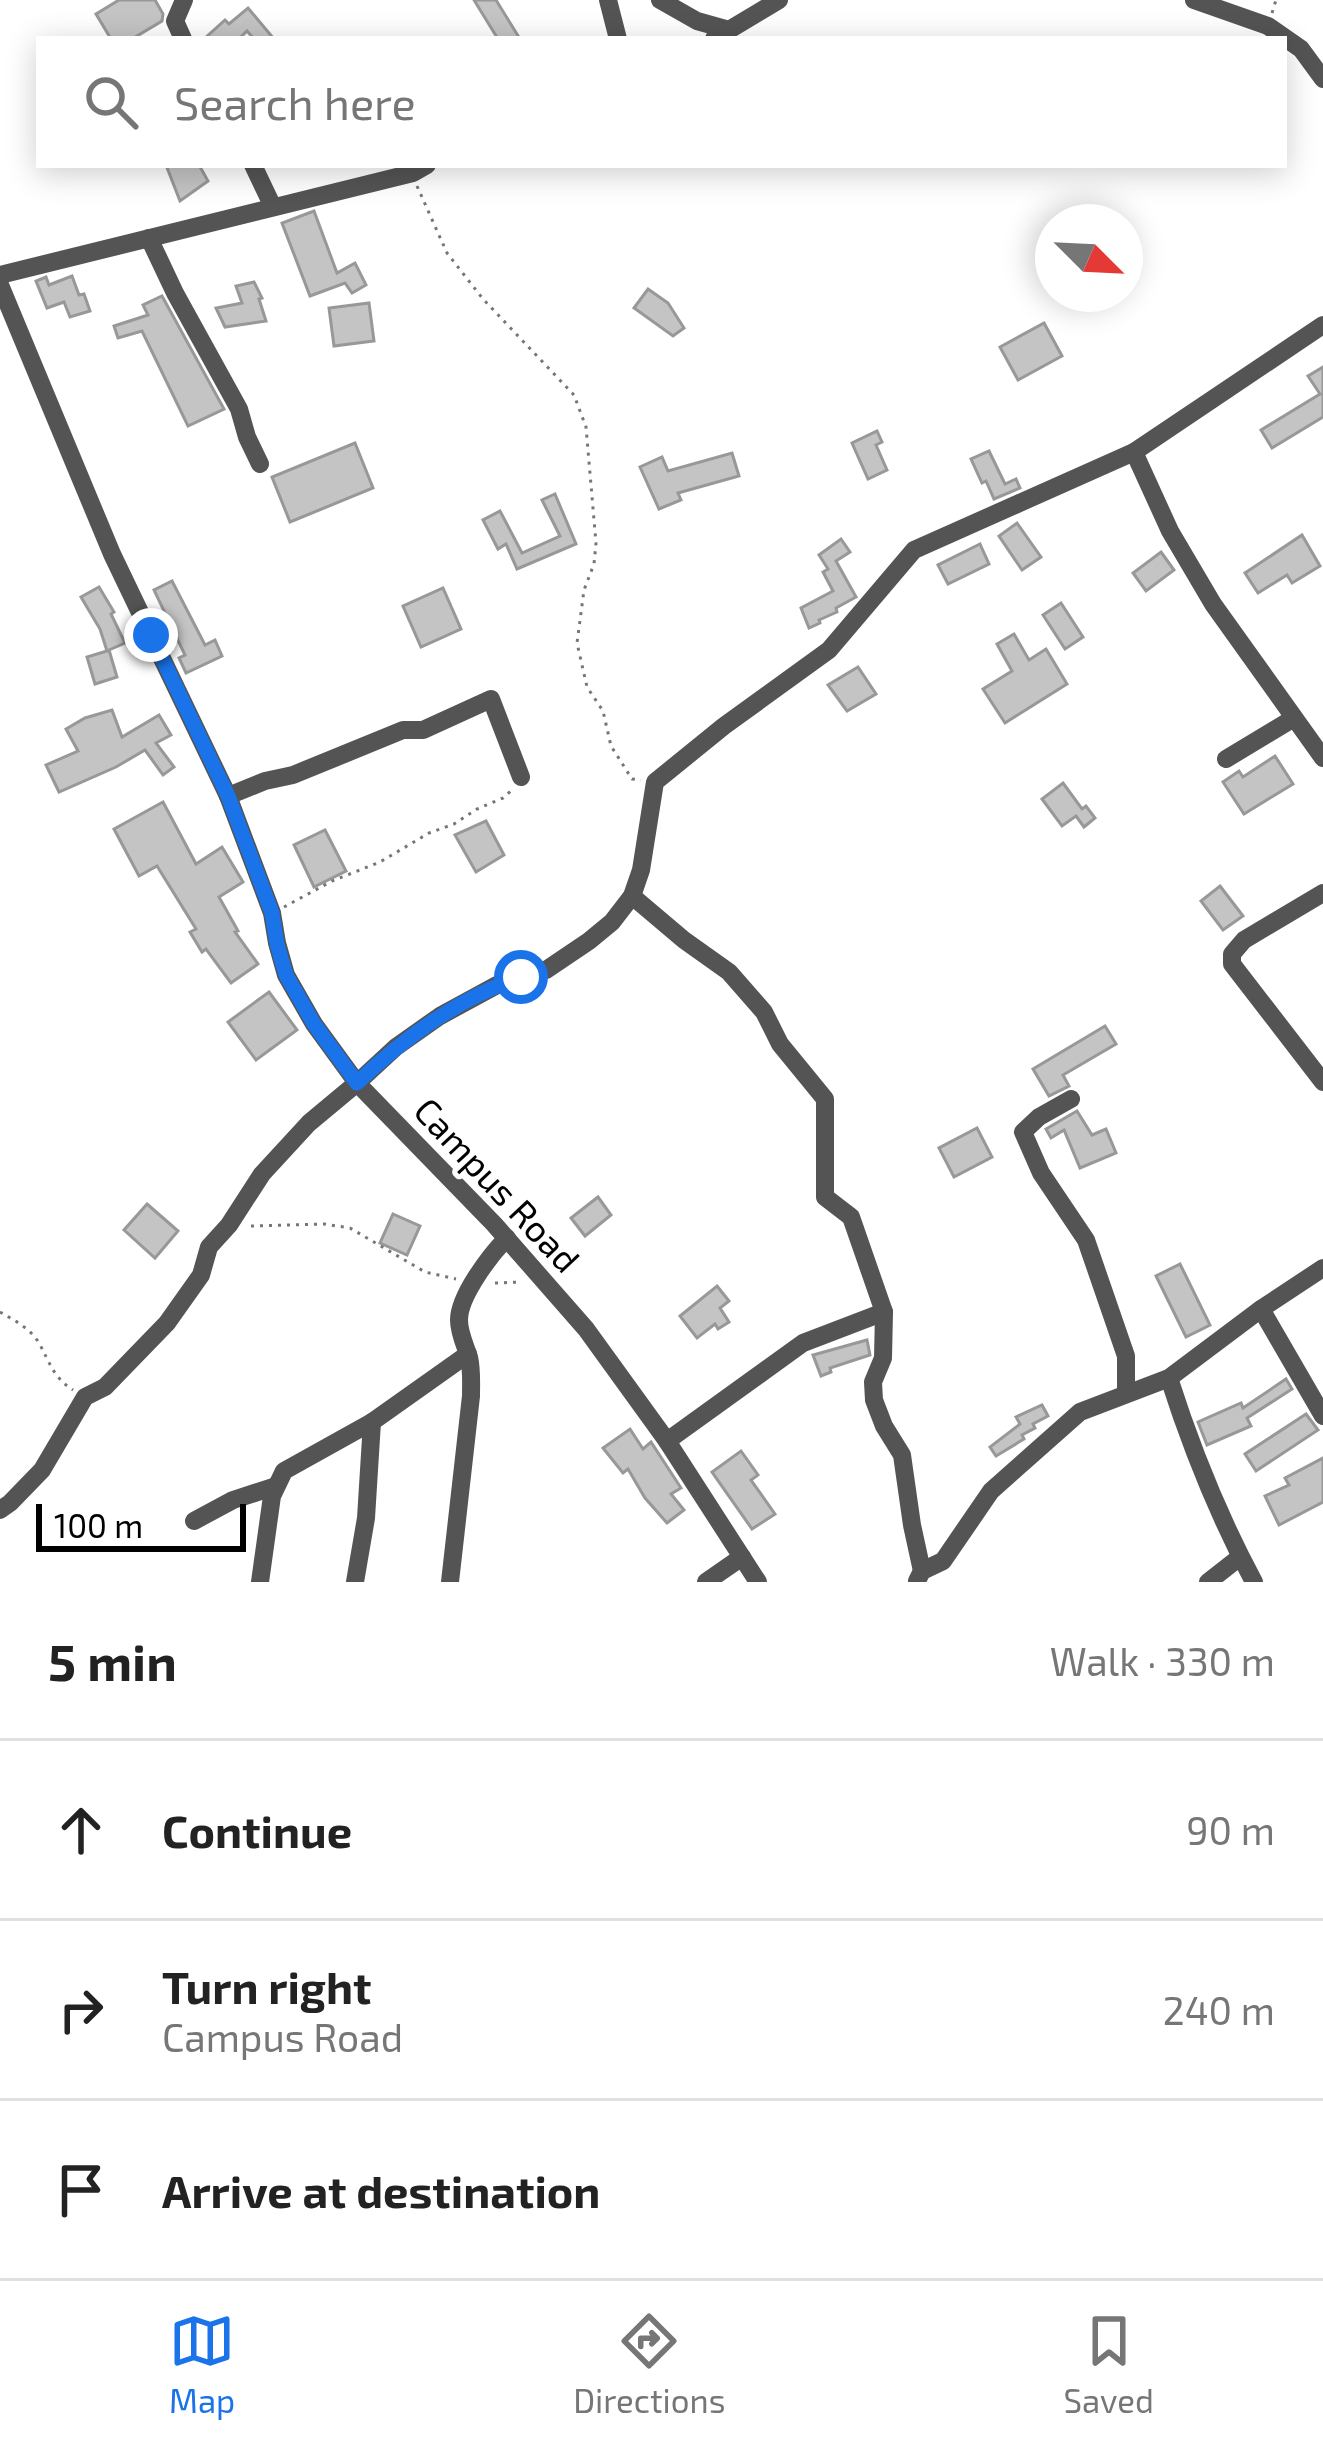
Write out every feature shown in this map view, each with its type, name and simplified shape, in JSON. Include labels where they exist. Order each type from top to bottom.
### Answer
[{"type":"street","points":[[182,36],[175,21],[184,0]]},
{"type":"street","points":[[608,0],[617,36]]},
{"type":"street","points":[[660,0],[722,34],[778,0]]},
{"type":"street","points":[[1194,0],[1268,26],[1282,36]]},
{"type":"street","points":[[1287,40],[1323,79]]},
{"type":"street","points":[[254,168],[273,207]]},
{"type":"street","points":[[0,274],[420,169]]},
{"type":"street","points":[[149,238],[239,409],[260,464]]},
{"type":"street","name":"Campus Road","points":[[0,285],[112,554],[228,796],[272,913],[286,975],[314,1024],[357,1083],[507,1238],[586,1329],[667,1441],[758,1582]]},
{"type":"street","points":[[0,1510],[42,1470],[85,1397],[105,1387],[167,1323],[201,1275],[209,1247],[229,1226],[262,1174],[308,1123],[396,1047],[440,1016],[497,985],[545,970],[612,922],[632,896],[640,870],[655,782],[829,650],[914,550],[1134,452],[1323,325]]},
{"type":"street","points":[[1134,452],[1170,531],[1213,604],[1323,758]]},
{"type":"street","points":[[228,796],[404,730],[423,730],[491,700],[521,776]]},
{"type":"street","points":[[1226,759],[1294,718]]},
{"type":"street","points":[[1323,893],[1244,940],[1232,953],[1232,964],[1323,1082]]},
{"type":"street","points":[[632,896],[729,972],[764,1012],[780,1044],[824,1099],[825,1197],[851,1217],[884,1312],[883,1358],[873,1382],[874,1400],[902,1455],[919,1576],[943,1561],[991,1491],[1079,1412],[1168,1378],[1323,1268]]},
{"type":"street","points":[[1071,1099],[1023,1132],[1040,1173],[1086,1240],[1126,1356],[1126,1394]]},
{"type":"street","points":[[450,1582],[471,1396],[460,1312],[490,1258],[507,1238]]},
{"type":"street","points":[[1262,1309],[1323,1416]]},
{"type":"street","points":[[667,1441],[803,1343],[884,1312]]},
{"type":"street","points":[[260,1582],[272,1496],[284,1471],[372,1422],[468,1354]]},
{"type":"street","points":[[1168,1378],[1224,1527],[1254,1582]]},
{"type":"street","points":[[355,1582],[366,1519],[372,1422]]},
{"type":"street","points":[[194,1521],[233,1500],[276,1486]]},
{"type":"street","points":[[706,1582],[742,1557]]},
{"type":"street","points":[[1208,1582],[1240,1557]]},
{"type":"path","points":[[420,169],[447,253],[483,299],[574,395],[586,427],[596,543],[577,643],[587,687],[602,711],[611,746],[632,779],[655,782]]},
{"type":"path","points":[[272,913],[503,798],[521,776]]},
{"type":"path","points":[[229,1226],[350,1228],[425,1272],[475,1283],[547,1282]]},
{"type":"path","points":[[0,1312],[38,1340],[60,1382],[85,1397]]},
{"type":"building","points":[[119,0],[155,0],[163,14],[162,21],[137,36],[109,36],[96,14]]},
{"type":"building","points":[[474,0],[496,0],[518,36],[496,36]]},
{"type":"building","points":[[248,8],[271,36],[251,36],[247,31],[242,36],[207,36],[225,20],[229,24]]},
{"type":"building","points":[[167,168],[201,168],[208,181],[180,201]]},
{"type":"building","points":[[314,211],[337,273],[355,263],[366,285],[352,293],[345,283],[310,296],[282,223]]},
{"type":"building","points":[[72,276],[90,311],[70,317],[64,302],[47,308],[36,281],[46,277],[49,285]]},
{"type":"building","points":[[254,282],[266,321],[225,327],[216,308],[242,303],[236,286]]},
{"type":"building","points":[[648,289],[668,303],[684,328],[673,336],[634,308]]},
{"type":"building","points":[[162,296],[224,409],[188,426],[142,331],[118,338],[114,326],[148,315],[143,305]]},
{"type":"building","points":[[369,303],[374,341],[334,346],[329,308]]},
{"type":"building","points":[[1044,323],[1062,356],[1018,380],[1000,347]]},
{"type":"building","points":[[1323,367],[1323,417],[1272,448],[1261,430],[1320,394],[1308,376]]},
{"type":"building","points":[[877,431],[882,442],[876,445],[887,470],[868,479],[852,443]]},
{"type":"building","points":[[355,443],[373,488],[290,522],[272,477]]},
{"type":"building","points":[[989,451],[1005,484],[1016,479],[1020,488],[994,499],[971,459]]},
{"type":"building","points":[[732,453],[739,476],[678,493],[681,500],[659,509],[640,467],[662,457],[668,471]]},
{"type":"building","points":[[555,494],[576,544],[517,569],[506,544],[498,549],[483,520],[500,511],[522,553],[560,536],[542,500]]},
{"type":"building","points":[[1017,523],[1041,557],[1022,570],[999,536]]},
{"type":"building","points":[[1302,535],[1320,566],[1292,583],[1287,575],[1258,593],[1245,573]]},
{"type":"building","points":[[841,539],[850,552],[836,561],[856,597],[809,628],[801,608],[833,591],[819,555]]},
{"type":"building","points":[[980,544],[989,564],[948,584],[938,565]]},
{"type":"building","points":[[1161,552],[1174,570],[1146,591],[1133,573]]},
{"type":"building","points":[[172,581],[205,645],[215,640],[222,656],[186,673],[179,658],[185,655],[154,590]]},
{"type":"building","points":[[99,587],[125,643],[109,650],[117,677],[95,684],[87,657],[107,651],[81,597]]},
{"type":"building","points":[[443,588],[461,629],[421,647],[403,606]]},
{"type":"building","points":[[1061,603],[1083,637],[1065,649],[1043,615]]},
{"type":"building","points":[[1014,634],[1029,660],[1046,649],[1067,684],[1005,723],[983,689],[1012,671],[997,644]]},
{"type":"building","points":[[858,667],[876,694],[847,711],[828,685]]},
{"type":"building","points":[[112,710],[122,737],[159,715],[171,735],[156,743],[174,767],[163,775],[145,750],[59,792],[46,765],[78,751],[66,729]]},
{"type":"building","points":[[1275,756],[1293,784],[1244,814],[1223,782],[1239,771],[1243,777]]},
{"type":"building","points":[[1063,783],[1095,818],[1084,827],[1076,816],[1062,826],[1042,799]]},
{"type":"building","points":[[163,802],[196,864],[222,847],[243,882],[219,897],[235,932],[258,964],[231,983],[206,949],[202,952],[190,932],[196,929],[157,866],[139,876],[114,829]]},
{"type":"building","points":[[486,821],[504,855],[476,872],[455,835]]},
{"type":"building","points":[[325,830],[346,871],[314,887],[294,845]]},
{"type":"building","points":[[1220,886],[1243,916],[1223,930],[1201,901]]},
{"type":"building","points":[[269,992],[297,1030],[256,1060],[228,1022]]},
{"type":"building","points":[[1105,1026],[1116,1044],[1063,1075],[1069,1086],[1049,1096],[1033,1069]]},
{"type":"building","points":[[1077,1111],[1092,1135],[1106,1129],[1116,1153],[1080,1168],[1064,1130],[1051,1138],[1046,1129]]},
{"type":"building","points":[[977,1128],[992,1157],[954,1177],[939,1148]]},
{"type":"building","points":[[598,1197],[611,1215],[585,1236],[571,1218]]},
{"type":"building","points":[[147,1204],[178,1231],[155,1258],[124,1230]]},
{"type":"building","points":[[393,1214],[420,1226],[407,1255],[380,1243]]},
{"type":"building","points":[[1180,1264],[1210,1325],[1186,1337],[1156,1276]]},
{"type":"building","points":[[717,1286],[729,1301],[720,1308],[729,1322],[718,1329],[715,1324],[697,1338],[680,1316]]},
{"type":"building","points":[[867,1340],[870,1355],[830,1368],[831,1372],[821,1376],[813,1355]]},
{"type":"building","points":[[1286,1379],[1292,1389],[1247,1418],[1251,1426],[1207,1445],[1198,1422],[1241,1403],[1243,1408]]},
{"type":"building","points":[[1042,1405],[1048,1416],[996,1456],[990,1447],[1020,1424],[1016,1417]]},
{"type":"building","points":[[1306,1414],[1318,1430],[1256,1471],[1245,1454]]},
{"type":"building","points":[[630,1429],[643,1449],[651,1442],[681,1488],[671,1494],[684,1510],[667,1523],[628,1469],[623,1473],[603,1448]]},
{"type":"building","points":[[741,1451],[758,1475],[751,1480],[775,1514],[752,1529],[712,1472]]},
{"type":"building","points":[[1323,1458],[1323,1502],[1279,1525],[1265,1496],[1289,1485],[1285,1478]]},
{"type":"route","points":[[151,635],[228,796],[272,913],[286,975],[357,1083],[440,1016],[521,977]]}]
